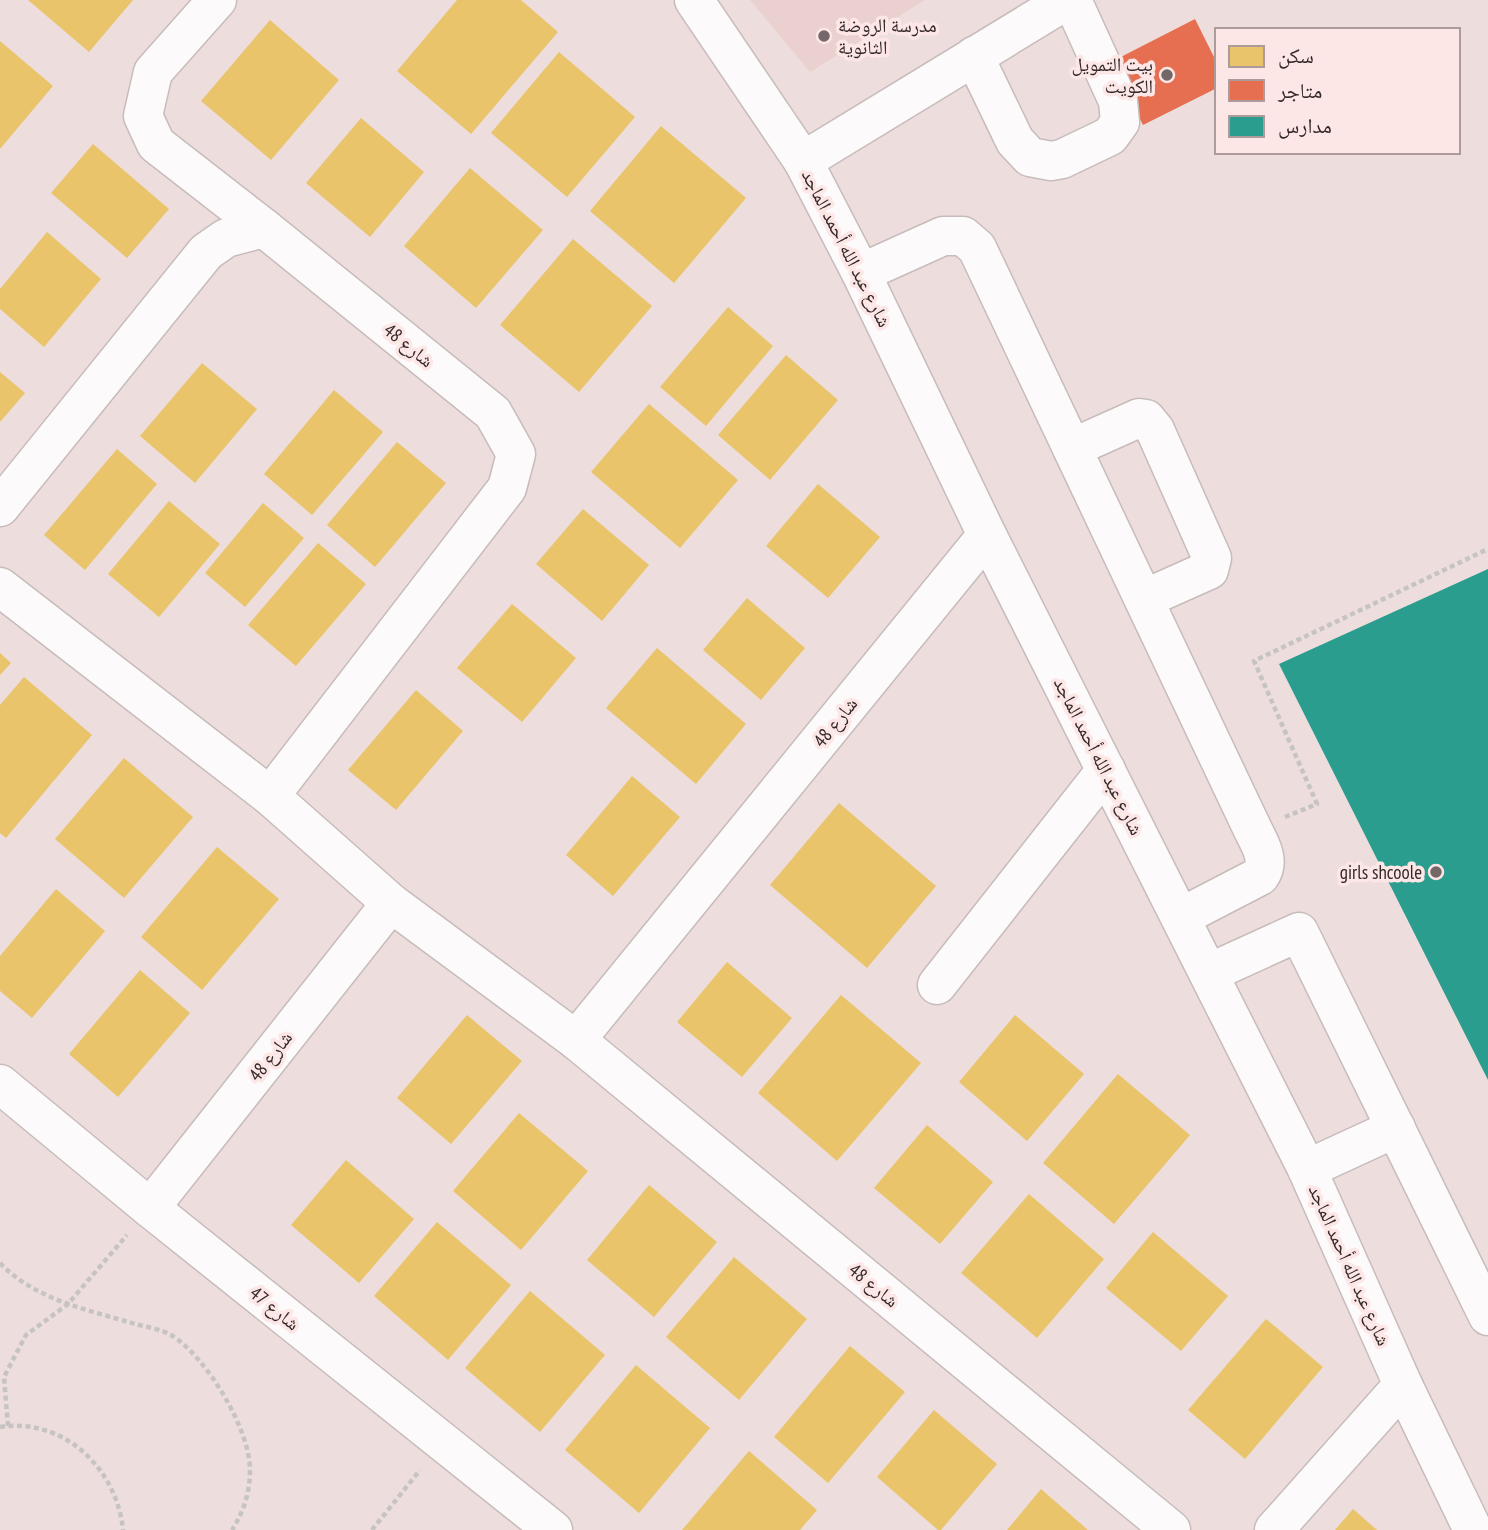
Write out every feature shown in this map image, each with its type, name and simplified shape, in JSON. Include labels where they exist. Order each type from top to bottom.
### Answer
[{"type":"street","name":"شارع 48","points":[[217,0],[153,72],[143,116],[156,144],[493,413],[516,454],[507,488],[271,796]]},
{"type":"street","name":"شارع عبد الله أحمد الماجد","points":[[694,0],[803,160],[861,273],[987,536],[1307,1169],[1403,1385],[1475,1530]]},
{"type":"street","points":[[803,160],[974,57],[1070,0],[1118,101],[1120,122],[1110,136],[1062,159],[1041,160],[1030,157],[1015,141],[974,57]]},
{"type":"street","points":[[0,507],[206,252],[226,238],[264,228]]},
{"type":"street","points":[[861,273],[943,236],[963,236],[977,248],[1254,830],[1265,859],[1265,869],[1260,876],[1181,917]]},
{"type":"street","points":[[1072,448],[1139,418],[1146,419],[1155,430],[1212,558],[1209,570],[1144,599]]},
{"type":"street","name":"شارع 48","points":[[576,1040],[987,536]]},
{"type":"street","name":"شارع 48","points":[[0,587],[271,796],[391,903],[576,1040],[1171,1530]]},
{"type":"street","points":[[937,985],[1106,770]]},
{"type":"street","name":"شارع 48","points":[[150,1208],[391,903]]},
{"type":"street","points":[[1209,973],[1299,932],[1488,1316]]},
{"type":"street","name":"شارع 47","points":[[0,1084],[150,1208],[553,1530]]},
{"type":"street","points":[[1307,1169],[1396,1128]]},
{"type":"street","points":[[1274,1530],[1403,1385]]},
{"type":"street","points":[[1475,1530],[1488,1523]]},
{"type":"path","points":[[1254,830],[1317,804],[1254,661],[1488,549]]},
{"type":"path","points":[[8,1426],[2,1377],[26,1335],[68,1304],[150,1208]]},
{"type":"path","points":[[0,1264],[36,1290],[68,1304],[171,1335],[204,1365],[230,1403],[246,1445],[250,1467],[246,1499],[232,1530]]},
{"type":"path","points":[[0,1427],[30,1427],[52,1432],[72,1442],[90,1457],[115,1494],[123,1530]]},
{"type":"path","points":[[372,1530],[442,1441]]},
{"type":"shaded area","name":"مدرسة الروضة الثانوية","points":[[750,0],[925,0],[810,72]]},
{"type":"building: سكن","points":[[28,0],[133,0],[89,52]]},
{"type":"building: سكن","points":[[457,0],[521,0],[558,32],[471,134],[397,71]]},
{"type":"building: سكن","points":[[270,20],[339,80],[271,160],[201,101]]},
{"type":"building: سكن","points":[[0,41],[53,86],[0,149]]},
{"type":"building: سكن","points":[[559,52],[635,117],[567,197],[491,133]]},
{"type":"building: سكن","points":[[361,118],[424,172],[370,237],[306,183]]},
{"type":"building: سكن","points":[[661,126],[746,198],[674,283],[590,211]]},
{"type":"building: سكن","points":[[93,144],[169,209],[127,258],[51,193]]},
{"type":"building: سكن","points":[[470,168],[543,230],[476,308],[404,246]]},
{"type":"building: سكن","points":[[47,232],[101,279],[44,347],[0,309],[0,289]]},
{"type":"building: سكن","points":[[573,239],[652,306],[579,392],[500,325]]},
{"type":"building: سكن","points":[[728,307],[773,346],[706,426],[660,387]]},
{"type":"building: سكن","points":[[786,355],[838,400],[770,480],[718,435]]},
{"type":"building: سكن","points":[[202,363],[257,409],[195,483],[140,436]]},
{"type":"building: سكن","points":[[0,372],[25,393],[0,422]]},
{"type":"building: سكن","points":[[334,390],[383,432],[312,515],[264,474]]},
{"type":"building: سكن","points":[[649,404],[738,480],[680,548],[591,472]]},
{"type":"building: سكن","points":[[397,442],[446,483],[375,567],[327,525]]},
{"type":"building: سكن","points":[[117,449],[157,484],[85,570],[44,535]]},
{"type":"building: سكن","points":[[818,484],[880,537],[828,598],[766,546]]},
{"type":"building: سكن","points":[[169,501],[220,544],[159,617],[108,574]]},
{"type":"building: سكن","points":[[263,503],[304,538],[245,607],[205,573]]},
{"type":"building: سكن","points":[[583,509],[649,565],[602,621],[536,564]]},
{"type":"building: سكن","points":[[318,543],[366,584],[296,666],[248,625]]},
{"type":"building: سكن","points":[[747,598],[805,648],[761,700],[703,650]]},
{"type":"building: سكن","points":[[512,604],[576,658],[522,722],[457,668]]},
{"type":"building: سكن","points":[[657,648],[746,724],[696,784],[606,708]]},
{"type":"building: سكن","points":[[0,653],[11,663],[0,675]]},
{"type":"building: سكن","points":[[24,677],[92,735],[6,838],[0,833],[0,705]]},
{"type":"building: سكن","points":[[416,690],[463,731],[396,810],[348,770]]},
{"type":"building: سكن","points":[[124,758],[193,817],[124,898],[55,839]]},
{"type":"building: سكن","points":[[632,776],[680,817],[613,896],[566,855]]},
{"type":"building: سكن","points":[[839,803],[936,886],[867,968],[770,885]]},
{"type":"building: سكن","points":[[217,847],[279,899],[202,990],[141,937]]},
{"type":"building: سكن","points":[[56,889],[105,931],[32,1018],[0,991],[0,956]]},
{"type":"building: سكن","points":[[727,962],[792,1018],[742,1077],[677,1022]]},
{"type":"building: سكن","points":[[140,970],[190,1013],[118,1097],[69,1054]]},
{"type":"building: سكن","points":[[841,995],[921,1063],[837,1161],[758,1093]]},
{"type":"building: سكن","points":[[467,1015],[522,1061],[451,1144],[397,1098]]},
{"type":"building: سكن","points":[[1015,1015],[1084,1074],[1027,1141],[959,1082]]},
{"type":"building: سكن","points":[[1118,1074],[1190,1135],[1114,1224],[1043,1163]]},
{"type":"building: سكن","points":[[519,1113],[588,1171],[521,1250],[453,1191]]},
{"type":"building: سكن","points":[[927,1125],[993,1182],[940,1244],[874,1188]]},
{"type":"building: سكن","points":[[346,1160],[414,1219],[359,1283],[291,1225]]},
{"type":"building: سكن","points":[[649,1185],[717,1242],[654,1317],[587,1260]]},
{"type":"building: سكن","points":[[1029,1194],[1104,1259],[1037,1338],[961,1273]]},
{"type":"building: سكن","points":[[437,1222],[511,1285],[448,1360],[374,1296]]},
{"type":"building: سكن","points":[[1153,1232],[1228,1296],[1181,1351],[1106,1288]]},
{"type":"building: سكن","points":[[734,1257],[807,1319],[739,1400],[666,1337]]},
{"type":"building: سكن","points":[[530,1291],[605,1355],[540,1432],[465,1368]]},
{"type":"building: سكن","points":[[1266,1319],[1323,1367],[1245,1459],[1188,1410]]},
{"type":"building: سكن","points":[[850,1346],[905,1392],[828,1483],[774,1437]]},
{"type":"building: سكن","points":[[636,1365],[710,1428],[639,1513],[565,1450]]},
{"type":"building: سكن","points":[[934,1410],[997,1464],[941,1530],[877,1477]]},
{"type":"building: سكن","points":[[749,1451],[817,1510],[800,1530],[682,1530]]},
{"type":"building: سكن","points":[[1041,1489],[1088,1530],[1007,1530]]},
{"type":"building: سكن","points":[[1353,1509],[1377,1530],[1335,1530]]},
{"type":"building: متاجر","name":"بيت التمويل الكويت","points":[[1195,19],[1215,59],[1215,89],[1143,125],[1111,62]]},
{"type":"building: مدارس","name":"girls shcoole","points":[[1488,569],[1488,1080],[1279,664]]},
{"type":"place","name":"مدرسة الروضة الثانوية","points":[[824,36]]},
{"type":"place","name":"بيت التمويل الكويت","points":[[1167,75]]},
{"type":"place","name":"girls shcoole","points":[[1436,872]]}]
